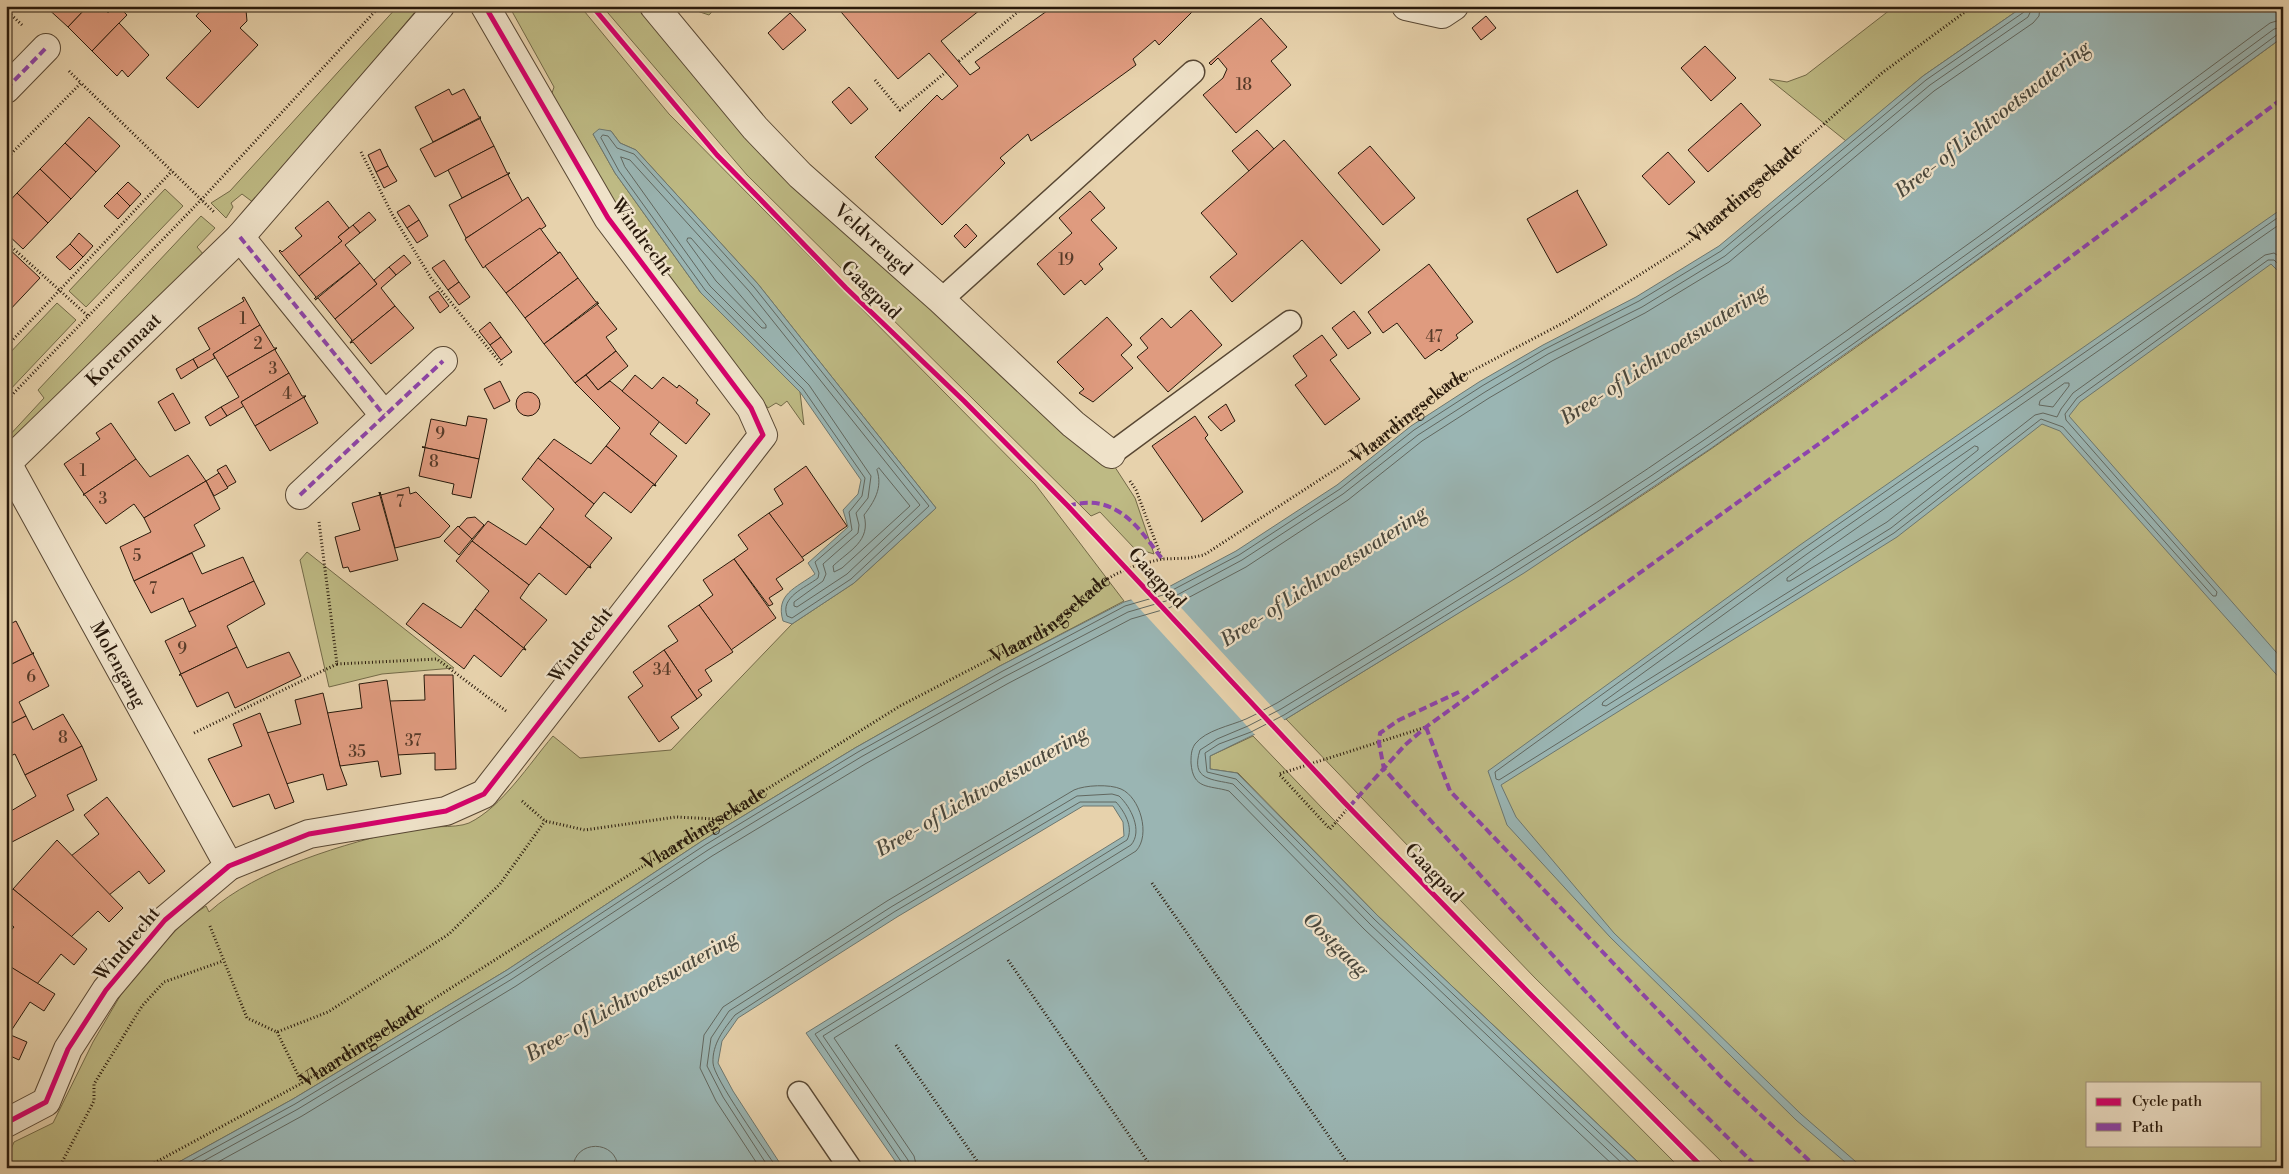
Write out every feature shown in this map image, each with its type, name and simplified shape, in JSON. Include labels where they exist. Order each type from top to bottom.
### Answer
[{"type":"street","name":"Korenmaat","points":[[7,464],[240,237],[440,6]]},
{"type":"street","name":"Windrecht","points":[[6,1123],[46,1102],[68,1050],[106,990],[165,920],[229,866],[309,834],[446,811],[484,794],[763,435],[751,408],[608,218],[485,6]]},
{"type":"street","name":"Veldvreugd","points":[[654,6],[754,128],[800,175],[941,300],[1073,424],[1111,454]]},
{"type":"street","points":[[1406,6],[1442,14],[1454,6]]},
{"type":"street","points":[[6,89],[46,48]]},
{"type":"street","points":[[240,237],[384,415]]},
{"type":"street","points":[[300,495],[443,361]]},
{"type":"street","name":"Molengang","points":[[7,464],[165,747],[229,866]]},
{"type":"lane","points":[[941,300],[1193,72]]},
{"type":"lane","points":[[1111,454],[1290,322]]},
{"type":"lane","points":[[799,1093],[850,1168]]},
{"type":"path","points":[[6,401],[201,200],[380,6]]},
{"type":"path","points":[[959,61],[1026,6]]},
{"type":"path","points":[[875,80],[900,110],[946,72]]},
{"type":"path","points":[[6,160],[81,83],[211,209]]},
{"type":"path","points":[[343,118],[392,214],[431,278],[502,365]]},
{"type":"path","points":[[6,347],[172,171]]},
{"type":"path","points":[[6,242],[88,316]]},
{"type":"path","points":[[1111,454],[1136,490],[1162,559]]},
{"type":"path","points":[[300,495],[320,524],[337,664]]},
{"type":"path","points":[[165,747],[337,664],[437,659],[532,732]]},
{"type":"path","points":[[1349,807],[1330,829],[1279,774],[1426,727]]},
{"type":"path","points":[[1303,758],[1316,772]]},
{"type":"path","points":[[496,778],[545,822],[585,830],[676,817],[717,819]]},
{"type":"path","points":[[1343,801],[1356,814]]},
{"type":"path","points":[[277,1032],[328,1012],[449,934],[500,884],[545,822]]},
{"type":"path","points":[[1152,883],[1351,1168]]},
{"type":"path","points":[[198,892],[246,1018],[277,1032],[302,1083]]},
{"type":"path","points":[[1008,960],[1152,1168]]},
{"type":"path","points":[[59,1168],[94,1101],[94,1084],[142,1006],[164,982],[223,961]]},
{"type":"path","points":[[896,1044],[982,1168]]},
{"type":"shaded area","points":[[398,6],[420,6],[254,203],[242,194],[231,203],[233,207],[226,218],[211,203],[230,191]]},
{"type":"shaded area","points":[[509,6],[580,6],[669,114],[1035,484],[1124,601],[998,667],[855,748],[702,841],[507,970],[293,1099],[168,1168],[6,1168],[6,1161],[14,1142],[53,1123],[93,1042],[133,974],[187,919],[206,906],[209,912],[251,883],[331,850],[408,829],[456,826],[469,823],[493,807],[504,796],[553,736],[580,758],[671,750],[792,624],[854,583],[936,508],[758,284],[636,150],[620,143],[611,131],[593,134],[615,173],[701,293],[800,392],[804,425],[787,401],[781,406],[776,403],[768,408],[625,222],[549,102],[554,87]]},
{"type":"shaded area","points":[[602,6],[637,6],[777,167],[1111,461],[1135,498],[1154,554],[1134,548],[1100,512],[1091,516],[747,175]]},
{"type":"shaded area","points":[[682,6],[717,6],[709,15]]},
{"type":"shaded area","points":[[1895,6],[2024,6],[1923,76],[1846,141],[1769,79],[1787,82],[1806,75]]},
{"type":"shaded area","points":[[2283,37],[2283,1168],[1728,1168],[1535,978],[1286,719],[1554,553],[1659,484],[1784,399]]},
{"type":"shaded area","points":[[165,189],[183,206],[86,307],[69,291]]},
{"type":"shaded area","points":[[201,216],[215,228],[197,247],[204,255],[10,442],[7,438],[44,398],[38,390]]},
{"type":"shaded area","points":[[57,303],[76,320],[6,394],[6,357]]},
{"type":"shaded area","points":[[307,552],[454,668],[382,674],[329,687],[300,560]]},
{"type":"shaded area","points":[[1253,736],[1323,809],[1680,1168],[1644,1168],[1378,916],[1238,773],[1210,769],[1210,756]]},
{"type":"water","points":[[2024,6],[2283,6],[2283,37],[1930,294],[1710,449],[1524,573],[1286,719],[1210,756],[1210,769],[1237,773],[1378,916],[1644,1168],[900,1168],[806,1033],[1124,836],[1123,822],[1113,806],[1083,806],[897,917],[738,1018],[722,1041],[718,1063],[733,1091],[783,1168],[601,1168],[597,1164],[584,1168],[168,1168],[293,1099],[507,970],[702,841],[855,748],[998,667],[1124,602],[1161,591],[1236,551],[1337,485],[1411,426],[1479,382],[1543,345],[1636,297],[1719,246],[1923,76]]},
{"type":"water","points":[[599,129],[611,131],[620,143],[636,150],[758,284],[936,508],[854,583],[792,624],[783,621],[782,604],[794,588],[815,574],[808,563],[848,527],[843,510],[858,494],[861,480],[800,392],[701,293],[615,173],[593,134]]},
{"type":"water","points":[[2283,208],[2283,276],[2271,264],[2080,402],[2069,416],[2283,660],[2283,682],[2060,431],[2042,424],[1897,537],[1501,785],[1516,817],[1614,933],[1801,1114],[1863,1168],[1852,1168],[1796,1120],[1610,937],[1507,825],[1488,771],[1800,545]]},
{"type":"pier","points":[[1162,587],[1286,722],[1257,737],[1129,597]]},
{"type":"building","points":[[45,6],[88,6],[68,27]]},
{"type":"building","points":[[88,6],[102,6],[108,13],[115,6],[118,6],[127,15],[92,51],[68,27]]},
{"type":"building","points":[[205,6],[249,6],[246,10],[247,21],[240,28],[258,45],[198,108],[166,78],[211,31],[196,16]]},
{"type":"building","points":[[836,6],[985,6],[941,41],[970,75],[980,68],[975,62],[1054,6],[1198,6],[1159,45],[1155,40],[1133,59],[1136,65],[1031,141],[1028,134],[1000,158],[1005,163],[942,225],[875,157],[937,95],[942,100],[958,86],[929,53],[898,79]]},
{"type":"building","points":[[790,13],[806,30],[783,50],[768,33]]},
{"type":"building","points":[[1486,16],[1496,28],[1481,40],[1472,28]]},
{"type":"building","points":[[1261,18],[1287,47],[1271,61],[1291,85],[1236,133],[1203,95],[1223,78],[1227,69],[1218,58],[1211,65],[1209,63]]},
{"type":"building","points":[[119,23],[149,55],[128,77],[122,70],[117,76],[92,51]]},
{"type":"building","points":[[1705,46],[1736,78],[1711,101],[1681,68]]},
{"type":"building","points":[[849,87],[868,109],[851,124],[832,102]]},
{"type":"building","points":[[449,89],[452,95],[464,89],[479,117],[481,117],[433,142],[415,107]]},
{"type":"building","points":[[1741,103],[1761,125],[1708,172],[1688,150]]},
{"type":"building","points":[[89,117],[120,146],[96,172],[65,143]]},
{"type":"building","points":[[481,118],[494,146],[435,177],[420,149]]},
{"type":"building","points":[[1257,130],[1274,149],[1249,171],[1232,151]]},
{"type":"building","points":[[1284,140],[1380,250],[1341,284],[1302,240],[1232,302],[1210,277],[1237,254],[1201,213]]},
{"type":"building","points":[[65,143],[96,172],[71,199],[40,169]]},
{"type":"building","points":[[494,146],[507,173],[510,173],[462,198],[448,170]]},
{"type":"building","points":[[1370,146],[1415,198],[1383,225],[1338,173]]},
{"type":"building","points":[[380,149],[388,166],[376,172],[368,155]]},
{"type":"building","points":[[1668,152],[1695,182],[1669,205],[1642,176]]},
{"type":"building","points":[[388,166],[397,181],[384,188],[376,172]]},
{"type":"building","points":[[40,169],[71,199],[48,223],[17,193]]},
{"type":"building","points":[[510,173],[508,175],[523,202],[466,238],[449,205]]},
{"type":"building","points":[[128,182],[141,194],[130,206],[117,193]]},
{"type":"building","points":[[1578,190],[1577,192],[1607,245],[1557,273],[1527,219]]},
{"type":"building","points":[[1090,191],[1105,208],[1091,220],[1117,248],[1099,264],[1103,269],[1085,285],[1081,280],[1064,295],[1037,264],[1072,233],[1059,218]]},
{"type":"building","points":[[17,193],[48,223],[23,249],[6,233],[6,205]]},
{"type":"building","points":[[117,193],[130,206],[118,219],[104,206]]},
{"type":"building","points":[[528,197],[546,226],[483,268],[465,239]]},
{"type":"building","points":[[328,201],[349,228],[338,237],[342,241],[299,276],[279,251],[282,252],[302,236],[295,228]]},
{"type":"building","points":[[409,205],[419,220],[407,228],[397,212]]},
{"type":"building","points":[[369,212],[376,220],[360,233],[353,225]]},
{"type":"building","points":[[419,220],[428,236],[417,243],[407,228]]},
{"type":"building","points":[[966,224],[977,236],[965,248],[954,236]]},
{"type":"building","points":[[353,225],[360,233],[345,245],[360,263],[314,299],[316,297],[299,276],[342,241],[338,237]]},
{"type":"building","points":[[540,228],[558,253],[560,252],[506,293],[485,266]]},
{"type":"building","points":[[79,233],[93,246],[83,257],[70,244]]},
{"type":"building","points":[[70,244],[83,257],[70,270],[56,257]]},
{"type":"building","points":[[6,246],[40,278],[6,314]]},
{"type":"building","points":[[560,252],[578,278],[525,318],[506,293]]},
{"type":"building","points":[[404,255],[411,263],[396,275],[389,267]]},
{"type":"building","points":[[444,260],[459,282],[448,290],[432,268]]},
{"type":"building","points":[[360,263],[377,284],[335,319],[318,298],[315,300]]},
{"type":"building","points":[[1429,264],[1473,322],[1456,335],[1458,338],[1441,351],[1439,349],[1425,359],[1397,323],[1383,333],[1368,312]]},
{"type":"building","points":[[389,267],[396,275],[381,288],[395,306],[350,343],[352,340],[335,319],[377,284],[374,280]]},
{"type":"building","points":[[578,278],[596,302],[598,302],[544,344],[525,318]]},
{"type":"building","points":[[459,282],[470,297],[459,305],[448,290]]},
{"type":"building","points":[[438,291],[449,306],[440,313],[429,297]]},
{"type":"building","points":[[244,297],[260,325],[213,354],[215,358],[198,368],[193,359],[210,349],[198,328],[244,301],[242,298]]},
{"type":"building","points":[[597,304],[617,329],[606,337],[616,351],[575,383],[544,344]]},
{"type":"building","points":[[395,306],[414,328],[371,364],[353,342],[350,343]]},
{"type":"building","points":[[1191,310],[1222,345],[1168,392],[1137,357],[1148,348],[1140,338],[1162,318],[1171,328]]},
{"type":"building","points":[[1354,311],[1371,333],[1348,349],[1332,328]]},
{"type":"building","points":[[1107,317],[1132,345],[1121,355],[1133,368],[1093,402],[1079,393],[1084,389],[1057,362]]},
{"type":"building","points":[[490,322],[501,337],[490,345],[479,331]]},
{"type":"building","points":[[260,325],[274,348],[277,348],[227,377],[213,354]]},
{"type":"building","points":[[1322,335],[1337,355],[1330,360],[1360,399],[1325,425],[1295,385],[1307,376],[1293,356]]},
{"type":"building","points":[[501,337],[512,352],[501,360],[490,345]]},
{"type":"building","points":[[277,348],[275,350],[289,373],[241,402],[244,406],[227,416],[221,407],[239,397],[227,377]]},
{"type":"building","points":[[616,351],[628,366],[598,390],[586,375]]},
{"type":"building","points":[[193,359],[198,368],[181,379],[176,369]]},
{"type":"building","points":[[289,373],[302,396],[306,396],[255,426],[241,402]]},
{"type":"building","points":[[586,375],[598,390],[610,381],[660,421],[650,434],[677,456],[655,484],[656,486],[606,446],[620,428],[575,383]]},
{"type":"building","points":[[635,375],[652,389],[663,377],[677,388],[679,385],[698,400],[696,403],[710,414],[686,444],[622,391]]},
{"type":"building","points":[[500,381],[510,401],[494,409],[484,389]]},
{"type":"building","points":[[528,392],[533,393],[539,399],[539,409],[533,415],[528,416],[523,415],[517,409],[516,404],[517,399],[523,393]]},
{"type":"building","points":[[173,393],[190,423],[175,431],[158,402]]},
{"type":"building","points":[[306,396],[304,398],[318,423],[270,451],[255,426]]},
{"type":"building","points":[[1226,404],[1235,421],[1221,431],[1208,417]]},
{"type":"building","points":[[221,407],[227,416],[210,426],[205,417]]},
{"type":"building","points":[[468,416],[487,419],[479,459],[422,447],[425,447],[431,419],[466,426]]},
{"type":"building","points":[[1195,416],[1208,435],[1205,438],[1243,492],[1201,522],[1203,519],[1152,446]]},
{"type":"building","points":[[111,423],[136,459],[83,495],[64,464],[100,439],[96,433]]},
{"type":"building","points":[[554,439],[591,464],[606,446],[656,486],[653,485],[631,513],[604,492],[594,504],[538,458]]},
{"type":"building","points":[[422,447],[479,459],[471,498],[452,494],[454,484],[419,476],[425,448]]},
{"type":"building","points":[[188,455],[206,481],[144,518],[134,504],[106,524],[85,495],[83,495],[136,459],[150,477]]},
{"type":"building","points":[[538,458],[594,504],[585,516],[612,538],[590,565],[591,568],[540,527],[554,509],[522,479]]},
{"type":"building","points":[[226,465],[236,482],[227,487],[217,470]]},
{"type":"building","points":[[806,466],[847,526],[801,558],[769,513],[783,504],[774,489]]},
{"type":"building","points":[[219,473],[228,488],[214,496],[206,481]]},
{"type":"building","points":[[206,481],[220,509],[194,525],[205,546],[134,581],[120,547],[151,532],[144,518]]},
{"type":"building","points":[[409,487],[410,494],[416,492],[450,526],[440,537],[395,548],[380,492],[381,495]]},
{"type":"building","points":[[380,495],[398,560],[350,572],[348,567],[343,568],[335,537],[360,530],[352,503]]},
{"type":"building","points":[[769,513],[804,560],[776,579],[783,589],[769,598],[773,604],[769,606],[734,559],[748,549],[738,535]]},
{"type":"building","points":[[475,517],[484,525],[472,539],[459,527],[467,518]]},
{"type":"building","points":[[488,521],[526,545],[540,527],[591,568],[588,567],[566,595],[539,573],[529,585],[472,541]]},
{"type":"building","points":[[458,526],[472,539],[459,555],[444,541]]},
{"type":"building","points":[[472,541],[529,585],[520,598],[547,620],[524,647],[526,650],[475,609],[489,591],[456,561]]},
{"type":"building","points":[[192,553],[202,574],[243,557],[254,581],[189,612],[183,598],[151,613],[134,581]]},
{"type":"building","points":[[734,559],[776,618],[731,650],[699,605],[713,595],[703,580]]},
{"type":"building","points":[[254,581],[265,604],[227,626],[237,647],[179,675],[181,674],[165,641],[196,626],[189,612]]},
{"type":"building","points":[[423,603],[461,628],[475,609],[526,650],[523,649],[501,677],[474,655],[464,669],[406,624]]},
{"type":"building","points":[[699,605],[733,652],[705,670],[712,681],[698,690],[702,695],[697,699],[664,650],[678,641],[668,626]]},
{"type":"building","points":[[16,621],[32,653],[34,653],[6,667],[6,626]]},
{"type":"building","points":[[237,647],[247,668],[289,652],[301,676],[235,708],[228,692],[197,707],[181,675],[179,675]]},
{"type":"building","points":[[664,650],[697,699],[671,717],[679,728],[659,742],[628,697],[643,686],[633,672]]},
{"type":"building","points":[[34,653],[49,686],[19,702],[26,716],[6,726],[6,667]]},
{"type":"building","points":[[424,675],[453,675],[456,769],[435,770],[435,753],[397,755],[389,701],[425,700]]},
{"type":"building","points":[[387,680],[401,774],[381,777],[378,761],[340,766],[327,713],[362,708],[359,684]]},
{"type":"building","points":[[323,693],[340,766],[347,785],[327,790],[323,774],[286,784],[267,733],[301,724],[295,700]]},
{"type":"building","points":[[260,713],[294,802],[275,809],[269,794],[233,807],[208,759],[242,746],[233,724]]},
{"type":"building","points":[[63,714],[82,746],[25,775],[15,754],[6,758],[6,726],[26,716],[33,730]]},
{"type":"building","points":[[82,746],[97,780],[67,795],[74,810],[10,843],[6,836],[6,814],[36,796],[25,775]]},
{"type":"building","points":[[107,797],[165,871],[149,884],[139,871],[109,895],[71,856],[99,834],[84,815]]},
{"type":"building","points":[[57,840],[123,908],[109,922],[98,911],[71,937],[13,889]]},
{"type":"building","points":[[13,889],[87,949],[74,965],[61,954],[37,984],[6,964],[6,936],[14,927],[6,921],[6,897]]},
{"type":"building","points":[[6,964],[55,994],[44,1011],[30,1002],[9,1034],[6,1033]]},
{"type":"building","points":[[6,1033],[27,1042],[19,1060],[6,1054]]},
{"type":"marked path","points":[[6,89],[46,48]]},
{"type":"marked path","points":[[1349,807],[1405,745],[1426,727],[1881,399],[2283,98]]},
{"type":"marked path","points":[[240,237],[384,415]]},
{"type":"marked path","points":[[300,495],[443,361]]},
{"type":"marked path","points":[[1068,506],[1085,503],[1099,504],[1112,508],[1134,524],[1162,559]]},
{"type":"marked path","points":[[1459,692],[1399,720],[1380,733],[1379,743],[1384,769],[1625,1035],[1758,1168]]},
{"type":"marked path","points":[[1426,727],[1450,791],[1724,1080],[1817,1168]]},
{"type":"cycle path","points":[[6,1123],[46,1102],[68,1049],[106,990],[165,920],[229,866],[309,834],[446,811],[484,794],[763,435],[751,408],[608,218],[485,6]]},
{"type":"cycle path","name":"Gaagpad","points":[[592,6],[717,155],[846,288],[964,401],[1068,506],[1343,801],[1529,993],[1703,1168]]},
{"type":"water label","name":"Bree- of Lichtvoetswatering","points":[[1993,120]]},
{"type":"water label","name":"Bree- of Lichtvoetswatering","points":[[1664,355]]},
{"type":"water label","name":"Bree- of Lichtvoetswatering","points":[[1324,577]]},
{"type":"water label","name":"Bree- of Lichtvoetswatering","points":[[982,792]]},
{"type":"water label","name":"Oostgaag","points":[[1335,945]]},
{"type":"water label","name":"Bree- of Lichtvoetswatering","points":[[632,997]]}]
